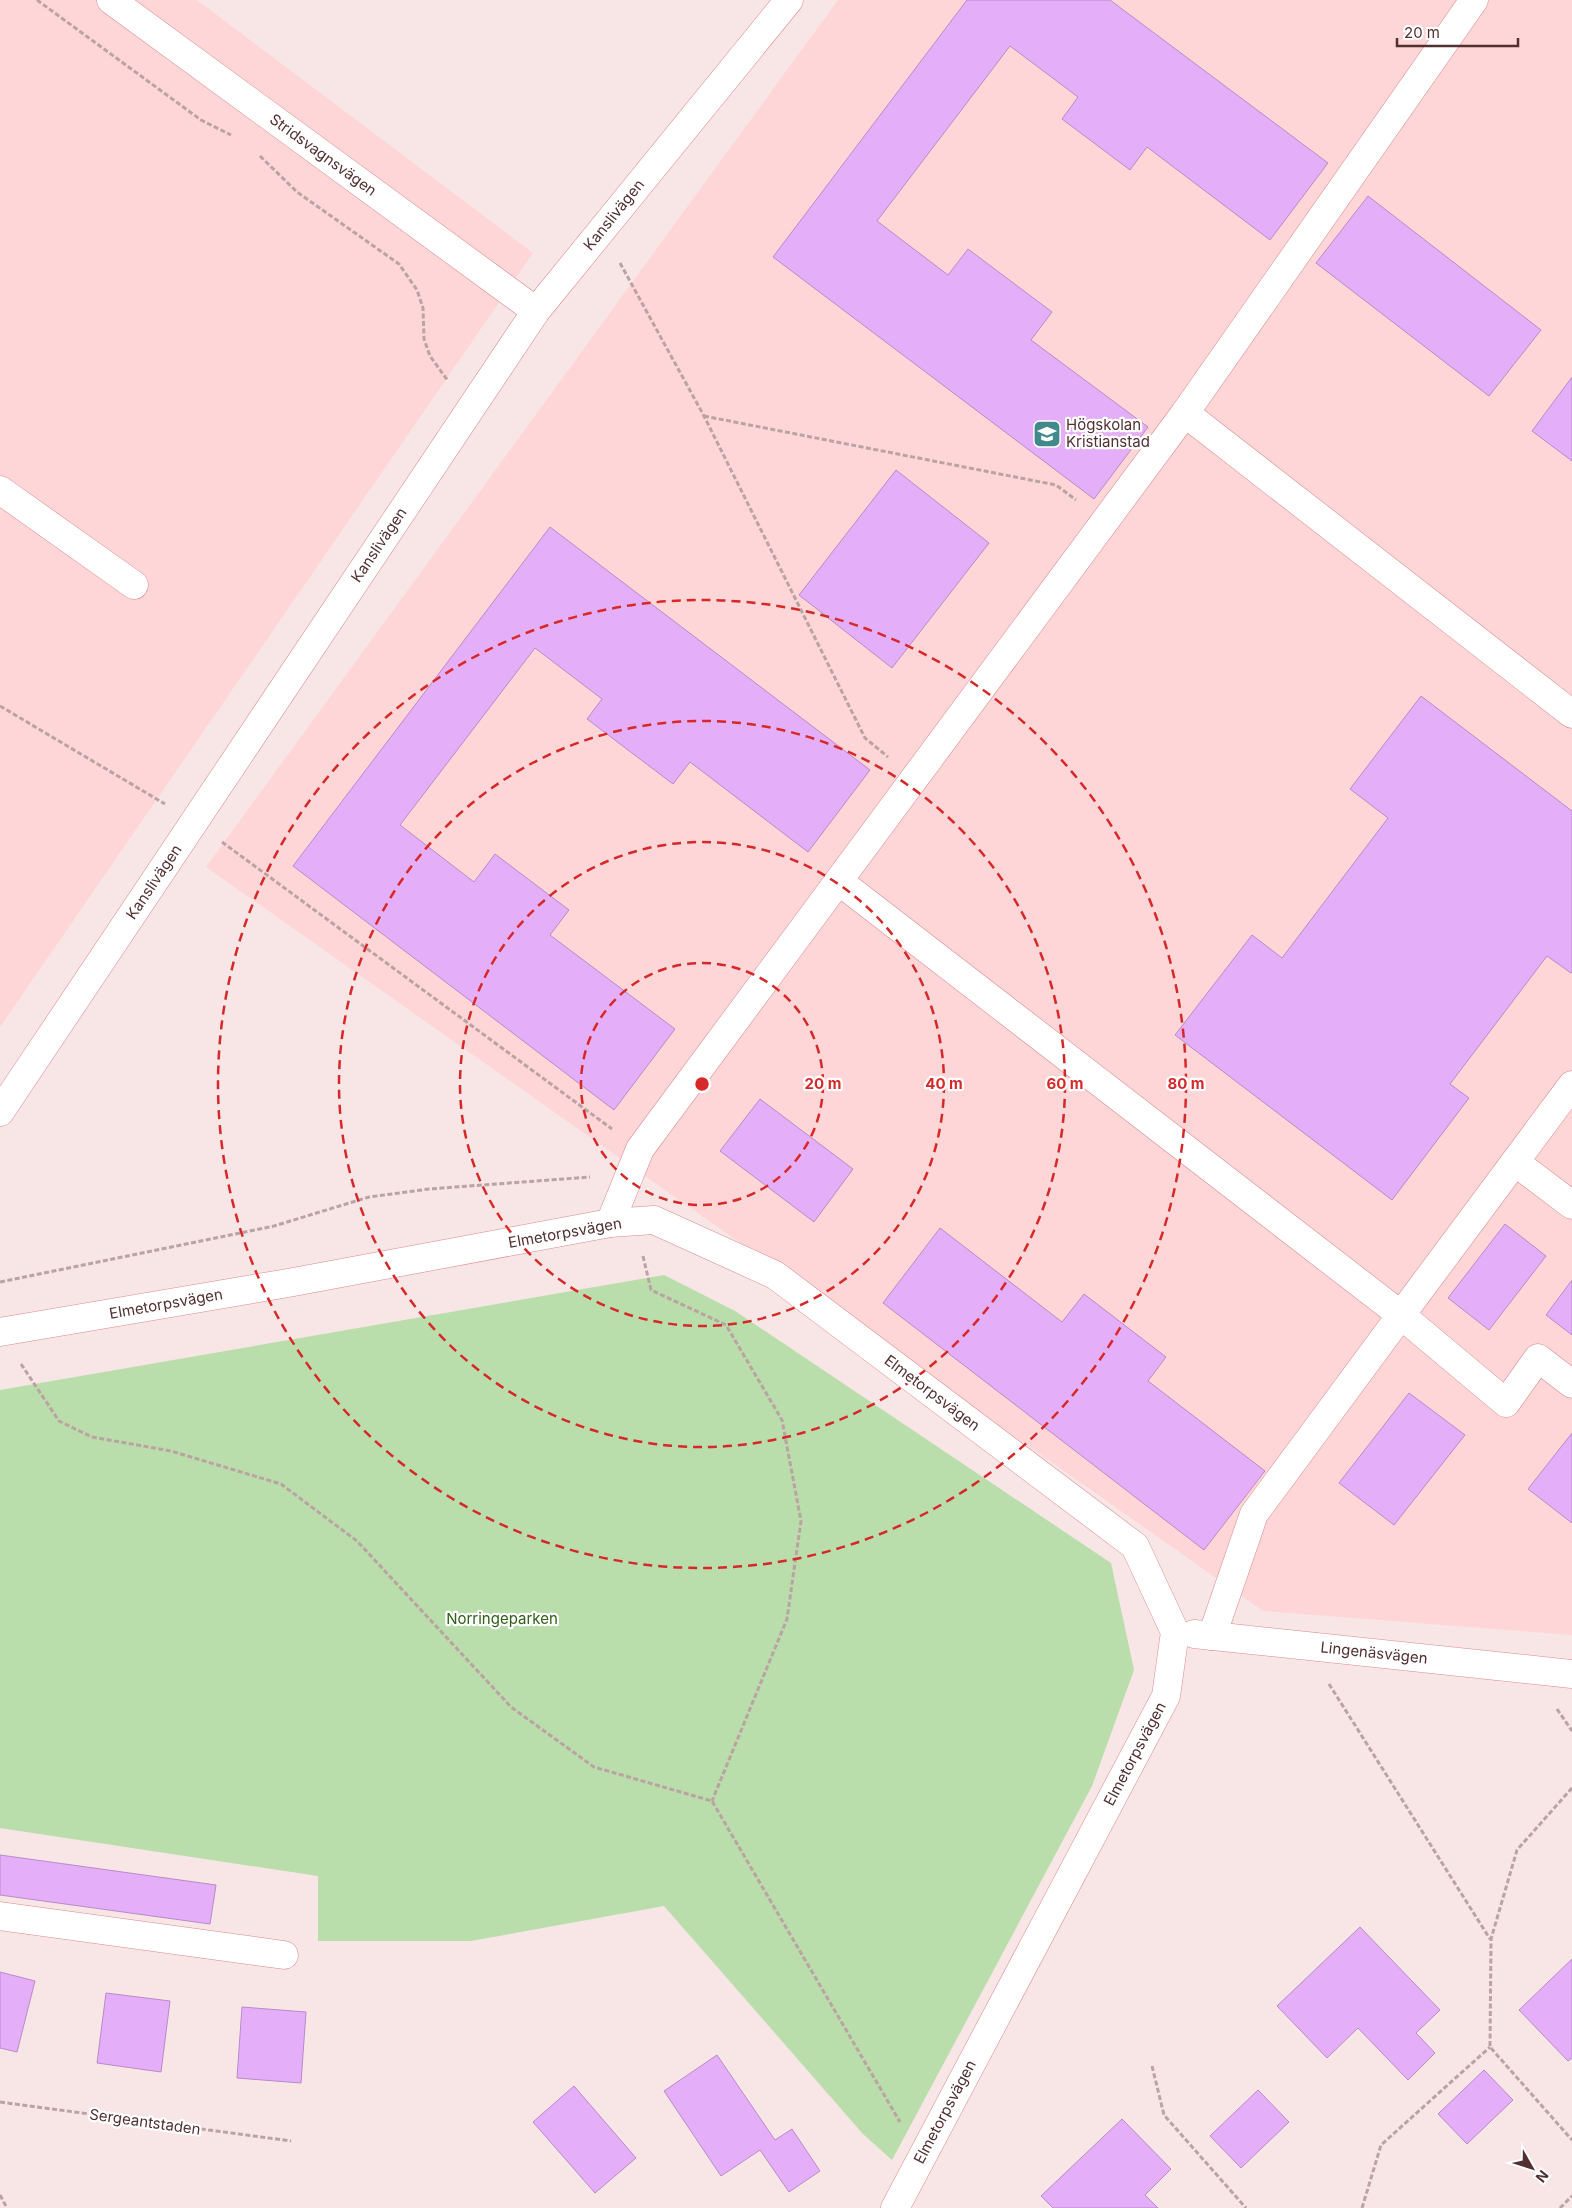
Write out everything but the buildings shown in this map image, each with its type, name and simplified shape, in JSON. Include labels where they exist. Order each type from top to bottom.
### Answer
[{"type":"street","name":"Stridsvagnsvägen","points":[[111,0],[536,311]]},
{"type":"street","name":"Kanslivägen","points":[[0,1112],[536,311],[789,0]]},
{"type":"street","points":[[610,1223],[640,1149],[1106,522],[1185,413],[1474,0]]},
{"type":"street","points":[[1185,413],[1572,714]]},
{"type":"street","points":[[0,490],[134,585]]},
{"type":"street","points":[[840,882],[1401,1315],[1506,1403],[1538,1358],[1572,1384]]},
{"type":"street","points":[[1212,1636],[1254,1514],[1572,1085]]},
{"type":"street","points":[[1515,1162],[1572,1205]]},
{"type":"street","name":"Elmetorpsvägen","points":[[0,1332],[288,1283],[610,1223],[654,1220],[775,1275],[1135,1546],[1175,1632],[1166,1696],[895,2208]]},
{"type":"street","name":"Lingenäsvägen","points":[[1175,1632],[1572,1674]]},
{"type":"street","points":[[0,1916],[284,1955]]},
{"type":"path","points":[[37,0],[201,120],[236,137]]},
{"type":"path","points":[[257,154],[297,192],[399,264],[417,290],[423,308],[424,339],[430,356],[439,371],[452,386],[474,402]]},
{"type":"path","points":[[619,261],[704,416],[865,738],[915,780]]},
{"type":"path","points":[[704,416],[1056,485],[1106,522]]},
{"type":"path","points":[[0,706],[194,822],[640,1149]]},
{"type":"path","points":[[0,1282],[274,1226],[369,1197],[507,1182],[628,1176]]},
{"type":"path","points":[[642,1251],[651,1290],[726,1325],[731,1333],[782,1420],[801,1521],[787,1619],[712,1801]]},
{"type":"path","points":[[20,1363],[59,1421],[92,1437],[171,1451],[280,1484],[357,1541],[511,1707],[594,1767],[712,1801],[921,2158]]},
{"type":"path","points":[[1304,1646],[1491,1940]]},
{"type":"path","points":[[1572,1788],[1517,1850],[1491,1940],[1490,2047],[1572,2140]]},
{"type":"path","points":[[1362,2208],[1381,2145],[1490,2047]]},
{"type":"path","points":[[1152,2066],[1164,2116],[1246,2208]]},
{"type":"path","name":"Sergeantstaden","points":[[0,2102],[291,2141]]},
{"type":"path","points":[[0,2195],[6,2208]]},
{"type":"path","points":[[1560,2208],[1572,2196]]},
{"type":"shaded area","points":[[0,0],[197,0],[533,253],[0,1027]]},
{"type":"shaded area","name":"Högskolan Kristianstad","points":[[838,0],[1572,0],[1572,1635],[1263,1611],[206,867]]},
{"type":"green space","name":"Norringeparken","points":[[664,1275],[735,1311],[1111,1563],[1134,1670],[1092,1786],[892,2160],[863,2134],[664,1906],[471,1941],[318,1941],[318,1876],[0,1828],[0,1390]]},
{"type":"place","name":"Högskolan Kristianstad","points":[[1047,434]]}]
